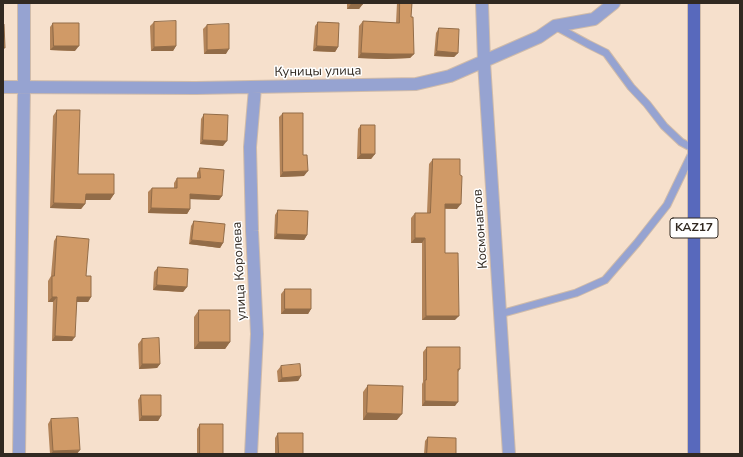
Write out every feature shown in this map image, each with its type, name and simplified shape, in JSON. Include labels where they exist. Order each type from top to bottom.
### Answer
[{"type":"main road","name":"KAZ17","points":[[694,3],[694,454]]},
{"type":"street","points":[[19,454],[24,3]]},
{"type":"street","name":"Космонавтов","points":[[482,3],[484,62],[509,454]]},
{"type":"street","name":"Куницы улица","points":[[3,87],[255,88],[416,84],[450,76],[484,62],[539,37],[555,26],[594,19],[614,3]]},
{"type":"street","name":"улица Королева","points":[[251,454],[257,334],[250,147],[255,88]]},
{"type":"lane","points":[[500,314],[576,292],[605,280],[667,206],[694,149],[681,142],[664,126],[647,104],[631,87],[606,53],[555,26]]},
{"type":"building","points":[[363,3],[363,4],[351,4]]},
{"type":"building","points":[[400,3],[412,3],[411,17],[413,17],[414,54],[361,53],[363,21],[399,23]]},
{"type":"building","points":[[176,21],[176,46],[154,47],[154,22]]},
{"type":"building","points":[[318,22],[339,23],[338,47],[317,46]]},
{"type":"building","points":[[53,23],[79,23],[79,46],[54,46]]},
{"type":"building","points":[[4,24],[5,48],[3,48]]},
{"type":"building","points":[[229,24],[229,49],[207,50],[207,25]]},
{"type":"building","points":[[439,28],[459,29],[458,53],[437,51]]},
{"type":"building","points":[[57,110],[80,110],[78,174],[114,174],[114,194],[86,194],[85,204],[54,203]]},
{"type":"building","points":[[283,113],[303,113],[303,155],[307,155],[308,171],[283,172]]},
{"type":"building","points":[[204,114],[228,115],[227,141],[203,140]]},
{"type":"building","points":[[361,125],[375,125],[375,154],[361,154]]},
{"type":"building","points":[[433,159],[460,159],[460,175],[462,176],[461,204],[445,204],[445,253],[458,253],[459,316],[426,316],[425,238],[415,238],[415,213],[430,213]]},
{"type":"building","points":[[200,168],[224,170],[222,196],[190,194],[190,209],[151,208],[152,188],[177,188],[177,178],[200,178]]},
{"type":"building","points":[[278,210],[308,211],[307,235],[277,234]]},
{"type":"building","points":[[194,221],[225,224],[223,243],[192,240]]},
{"type":"building","points":[[57,236],[89,239],[86,276],[91,276],[91,297],[77,297],[75,337],[55,336],[57,297],[52,297],[52,276],[54,276]]},
{"type":"building","points":[[158,267],[188,269],[187,287],[157,285]]},
{"type":"building","points":[[285,289],[311,289],[311,309],[285,309]]},
{"type":"building","points":[[199,310],[230,310],[230,342],[199,342]]},
{"type":"building","points":[[159,338],[160,364],[142,364],[142,339]]},
{"type":"building","points":[[427,347],[460,347],[458,402],[425,401]]},
{"type":"building","points":[[300,364],[301,376],[282,378],[281,366]]},
{"type":"building","points":[[368,385],[403,386],[402,414],[367,413]]},
{"type":"building","points":[[141,395],[161,395],[161,416],[142,416]]},
{"type":"building","points":[[78,418],[80,450],[53,451],[51,419]]},
{"type":"building","points":[[200,424],[223,424],[223,454],[200,454]]},
{"type":"building","points":[[278,433],[303,433],[303,454],[279,454]]},
{"type":"building","points":[[428,437],[456,438],[456,454],[427,454]]}]
